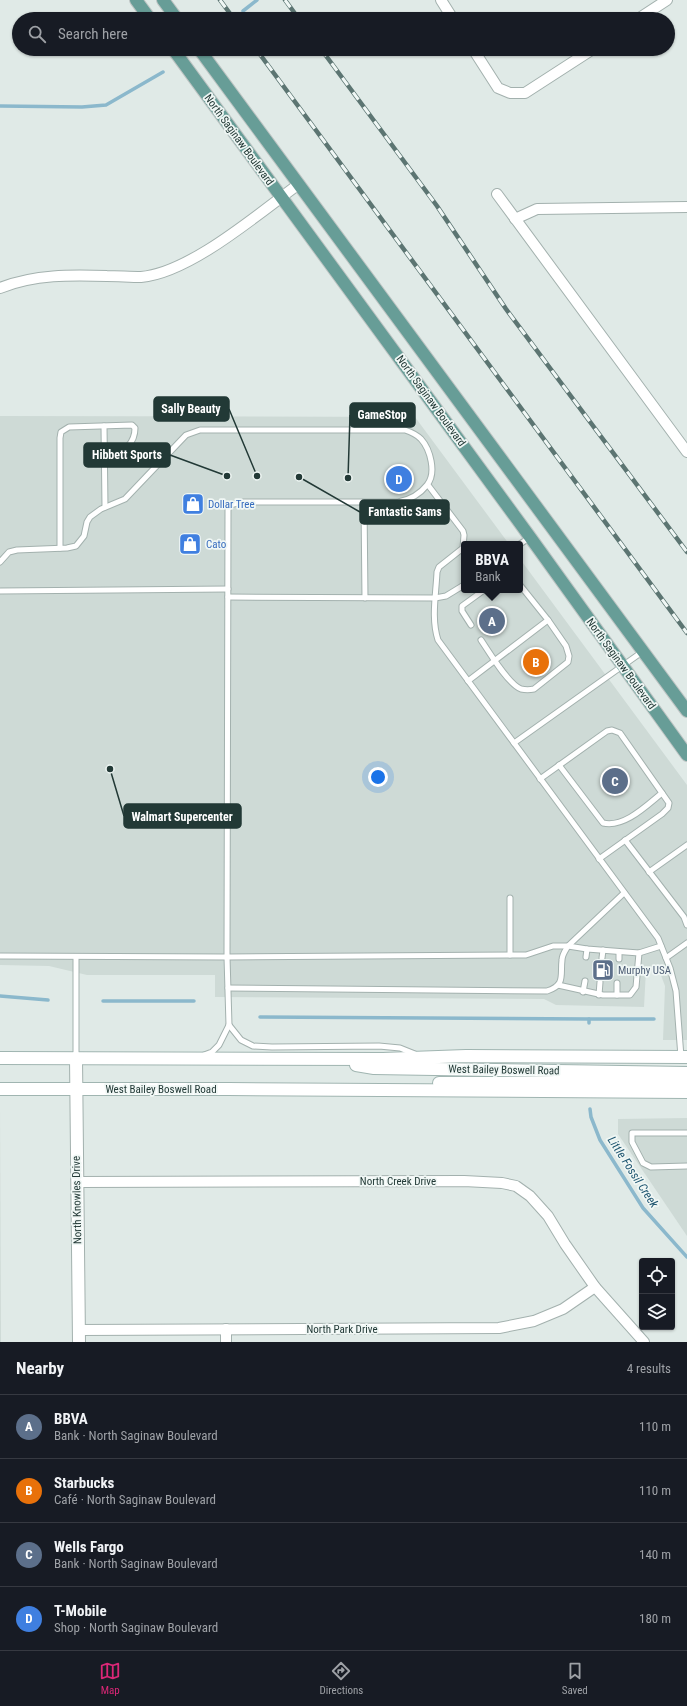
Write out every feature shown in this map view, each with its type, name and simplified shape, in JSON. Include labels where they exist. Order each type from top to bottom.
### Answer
[{"type":"main road","points":[[136,0],[145,12]]},
{"type":"main road","points":[[163,0],[172,12]]},
{"type":"main road","name":"North Saginaw Boulevard","points":[[178,56],[530,537],[687,755]]},
{"type":"main road","name":"North Saginaw Boulevard","points":[[204,56],[687,711]]},
{"type":"main road","name":"West Bailey Boswell Road","points":[[0,1058],[383,1059],[466,1056],[684,1057]]},
{"type":"main road","name":"North Knowles Drive","points":[[76,1058],[79,1336]]},
{"type":"main road","name":"West Bailey Boswell Road","points":[[321,1059],[374,1068],[657,1077],[687,1083]]},
{"type":"main road","name":"West Bailey Boswell Road","points":[[323,1090],[374,1083],[657,1077],[687,1072]]},
{"type":"main road","name":"West Bailey Boswell Road","points":[[0,1089],[687,1092]]},
{"type":"street","points":[[441,0],[449,12]]},
{"type":"street","points":[[648,12],[666,0]]},
{"type":"street","points":[[477,56],[498,88],[510,93],[525,93],[582,56]]},
{"type":"street","points":[[0,288],[17,281],[46,276],[142,277],[169,269],[209,250],[299,184]]},
{"type":"street","points":[[496,194],[687,452]]},
{"type":"street","points":[[515,219],[537,209],[687,207]]},
{"type":"street","name":"North Creek Drive","points":[[77,1182],[464,1181],[516,1186],[530,1196],[548,1216],[565,1244],[595,1287],[644,1342]]},
{"type":"street","name":"North Park Drive","points":[[79,1336],[226,1330],[499,1328],[534,1321],[563,1309],[595,1287]]},
{"type":"street","points":[[226,1330],[226,1342]]},
{"type":"lane","points":[[60,548],[61,432],[69,427],[132,425],[135,428],[134,439],[129,446],[105,463]]},
{"type":"lane","points":[[104,426],[105,507]]},
{"type":"lane","points":[[0,562],[8,552],[17,550],[76,546],[84,536],[87,522],[90,517],[105,507],[125,499],[186,436],[200,430],[405,430],[414,433],[421,439],[430,457],[431,476],[428,485],[408,500],[398,502],[364,503],[240,502],[230,505],[228,510],[227,957],[229,1025],[219,1045],[212,1052],[194,1059]]},
{"type":"lane","points":[[428,485],[463,531],[464,541]]},
{"type":"lane","points":[[364,503],[364,598]]},
{"type":"lane","points":[[523,542],[530,537]]},
{"type":"lane","points":[[461,550],[439,567],[437,572],[435,630],[438,640],[658,938],[676,991],[684,1057]]},
{"type":"lane","points":[[228,597],[435,598],[446,596],[461,586]]},
{"type":"lane","points":[[0,591],[228,589]]},
{"type":"lane","points":[[481,640],[494,660],[514,685],[527,690],[534,689],[568,662],[569,656],[566,646],[548,620],[523,589]]},
{"type":"lane","points":[[471,625],[462,611],[462,606],[480,593]]},
{"type":"lane","points":[[468,681],[548,620]]},
{"type":"lane","points":[[514,743],[643,651]]},
{"type":"lane","points":[[540,778],[607,731],[616,731],[620,733],[662,793],[668,803],[668,808],[599,859]]},
{"type":"lane","points":[[559,765],[603,823],[618,823],[638,812],[662,793]]},
{"type":"lane","points":[[625,840],[649,872],[685,915],[687,925]]},
{"type":"lane","points":[[649,872],[687,845]]},
{"type":"lane","points":[[228,988],[547,991],[558,986],[561,981],[563,955],[568,946],[624,893]]},
{"type":"lane","points":[[510,898],[510,955]]},
{"type":"lane","points":[[666,958],[687,943]]},
{"type":"lane","points":[[0,956],[227,957],[526,955],[546,947],[568,946],[639,953],[661,946]]},
{"type":"lane","points":[[586,957],[587,949]]},
{"type":"lane","points":[[602,958],[603,950]]},
{"type":"lane","points":[[619,952],[619,959]]},
{"type":"lane","points":[[558,986],[599,995],[630,994],[636,987],[639,953]]},
{"type":"lane","points":[[76,957],[76,1058]]},
{"type":"lane","points":[[584,992],[585,981]]},
{"type":"lane","points":[[599,995],[600,982]]},
{"type":"lane","points":[[616,995],[617,983]]},
{"type":"lane","points":[[229,1025],[241,1040],[253,1046],[379,1046],[400,1048],[423,1057]]},
{"type":"lane","points":[[687,1133],[632,1133],[632,1142],[643,1163],[650,1167],[687,1166]]},
{"type":"shaded area","points":[[0,416],[415,417],[507,541],[461,541],[461,593],[523,593],[523,563],[687,785],[687,1040],[663,1040],[665,986],[659,970],[646,970],[644,1007],[556,1005],[544,999],[215,997],[215,975],[87,975],[49,966],[0,965]]},
{"type":"shaded area","points":[[0,1105],[1,1342],[0,1342]]},
{"type":"shaded area","points":[[687,1118],[687,1236],[618,1134],[618,1119]]},
{"type":"waterway","points":[[243,11],[257,0]]},
{"type":"waterway","points":[[0,106],[82,107],[106,105],[163,72]]},
{"type":"waterway","points":[[0,996],[48,1000]]},
{"type":"waterway","points":[[103,1001],[194,1001]]},
{"type":"waterway","points":[[260,1017],[589,1019],[589,1023]]},
{"type":"waterway","points":[[589,1019],[654,1019]]},
{"type":"waterway","name":"Little Fossil Creek","points":[[590,1109],[591,1117],[600,1140],[643,1208],[687,1257]]},
{"type":"railway","points":[[220,0],[229,12]]},
{"type":"railway","points":[[285,0],[294,12]]},
{"type":"railway","points":[[261,56],[687,633]]},
{"type":"railway","points":[[326,56],[437,206],[506,309],[687,552]]},
{"type":"place","name":"Hibbett Sports","points":[[227,476]]},
{"type":"place","name":"Sally Beauty","points":[[257,476]]},
{"type":"place","name":"Fantastic Sams","points":[[299,477]]},
{"type":"place","name":"GameStop","points":[[348,478]]},
{"type":"place","name":"T-Mobile","points":[[399,479]]},
{"type":"place","name":"Dollar Tree","points":[[193,504]]},
{"type":"place","name":"Cato","points":[[190,544]]},
{"type":"place","name":"BBVA","points":[[492,621]]},
{"type":"place","name":"Starbucks","points":[[536,662]]},
{"type":"place","name":"Walmart Supercenter","points":[[110,769]]},
{"type":"place","name":"Wells Fargo","points":[[615,781]]},
{"type":"place","name":"Murphy USA","points":[[603,970]]}]
